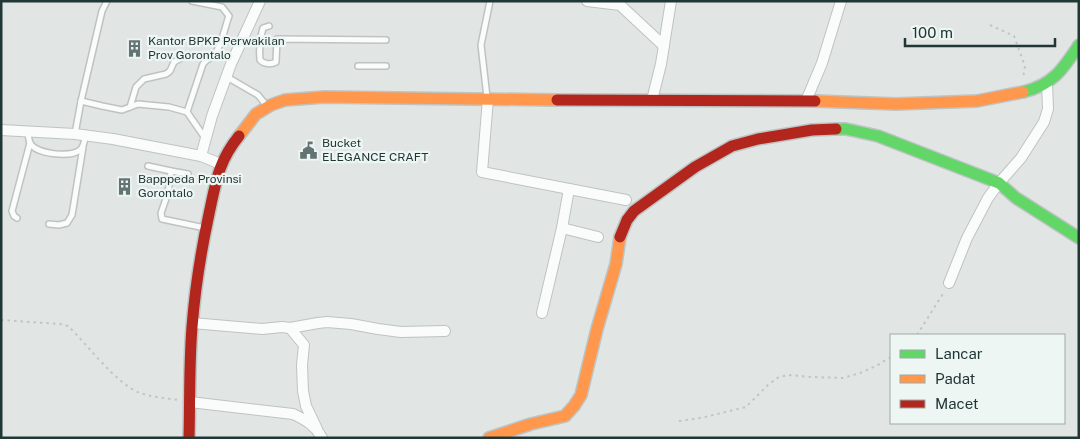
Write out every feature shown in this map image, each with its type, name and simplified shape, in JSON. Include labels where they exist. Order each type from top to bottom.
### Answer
[{"type":"street","points":[[200,156],[226,77],[260,1]]},
{"type":"street","points":[[588,1],[620,6],[664,46]]},
{"type":"street","points":[[652,100],[672,1]]},
{"type":"street","points":[[806,101],[822,63],[841,1]]},
{"type":"street","points":[[189,438],[192,323],[195,295],[206,228],[217,178],[221,164],[230,147],[256,114],[268,107],[285,100],[324,97],[806,101],[896,104],[977,101],[1020,93],[1047,83],[1063,69],[1079,45]]},
{"type":"street","points":[[949,283],[967,238],[988,198],[1021,158],[1044,122],[1048,110],[1047,83]]},
{"type":"street","points":[[488,99],[482,172],[626,200]]},
{"type":"street","points":[[489,438],[531,424],[565,416],[574,406],[581,395],[597,329],[616,264],[619,240],[628,220],[634,211],[655,195],[695,167],[732,146],[758,139],[812,130],[846,129],[878,136],[999,183],[1016,198],[1079,238]]},
{"type":"street","points":[[1,130],[86,135],[200,156],[221,164]]},
{"type":"street","points":[[542,313],[569,190]]},
{"type":"street","points":[[562,228],[598,237]]},
{"type":"street","points":[[192,323],[251,328],[290,328],[327,322],[401,332],[445,331]]},
{"type":"street","points":[[290,328],[304,345],[302,365],[303,391],[306,406],[320,433]]},
{"type":"street","points":[[190,402],[293,414],[302,418],[320,433]]},
{"type":"lane","points":[[75,134],[102,11],[107,1]]},
{"type":"lane","points":[[187,112],[202,64],[213,56],[218,49],[229,16],[222,7],[192,1]]},
{"type":"lane","points":[[488,99],[481,45],[490,1]]},
{"type":"lane","points":[[269,26],[264,28],[262,33],[259,54],[260,60],[268,64],[276,62],[278,39],[386,40]]},
{"type":"lane","points":[[130,107],[136,87],[144,78],[166,74],[170,71],[174,62],[185,56],[192,55],[207,59]]},
{"type":"lane","points":[[358,66],[386,66]]},
{"type":"lane","points":[[226,77],[258,95],[268,107]]},
{"type":"lane","points":[[81,101],[122,110],[138,104],[169,107],[187,112],[205,138]]},
{"type":"lane","points":[[17,218],[12,212],[30,143],[28,135],[30,132]]},
{"type":"lane","points":[[49,224],[59,225],[67,223],[72,215],[82,148],[86,135]]},
{"type":"lane","points":[[30,143],[35,148],[53,154],[78,152],[82,148]]},
{"type":"lane","points":[[148,166],[188,174]]},
{"type":"lane","points":[[171,171],[168,194],[161,214],[162,219],[206,228]]},
{"type":"path","points":[[990,25],[1014,36],[1025,66],[1020,93]]},
{"type":"path","points":[[918,334],[949,283]]},
{"type":"path","points":[[1,320],[68,326],[124,384],[152,396],[190,402]]},
{"type":"path","points":[[679,421],[702,418],[746,407],[769,384],[779,377],[789,375],[811,378],[843,378],[860,374],[890,358]]},
{"type":"traffic: fast","points":[[1023,92],[1042,85],[1056,75],[1079,45]]},
{"type":"traffic: fast","points":[[836,129],[846,129],[878,136],[999,183],[1016,198],[1079,238]]},
{"type":"traffic: slow","points":[[815,101],[896,104],[977,101],[1023,92]]},
{"type":"traffic: slow","points":[[239,136],[256,114],[271,105],[285,100],[324,97],[557,100]]},
{"type":"traffic: slow","points":[[489,438],[531,424],[565,416],[574,406],[581,395],[597,329],[616,264],[620,237]]},
{"type":"traffic: jam","points":[[557,100],[815,101]]},
{"type":"traffic: jam","points":[[620,237],[627,220],[634,211],[695,167],[732,146],[758,139],[812,130],[836,129]]},
{"type":"traffic: jam","points":[[189,438],[191,341],[201,256],[219,173],[226,155],[239,136]]},
{"type":"place","name":"Kantor BPKP Perwakilan Prov Gorontalo","points":[[134,48]]},
{"type":"place","name":"Bucket ELEGANCE CRAFT","points":[[308,150]]},
{"type":"place","name":"Bapppeda Provinsi Gorontalo","points":[[124,186]]}]
